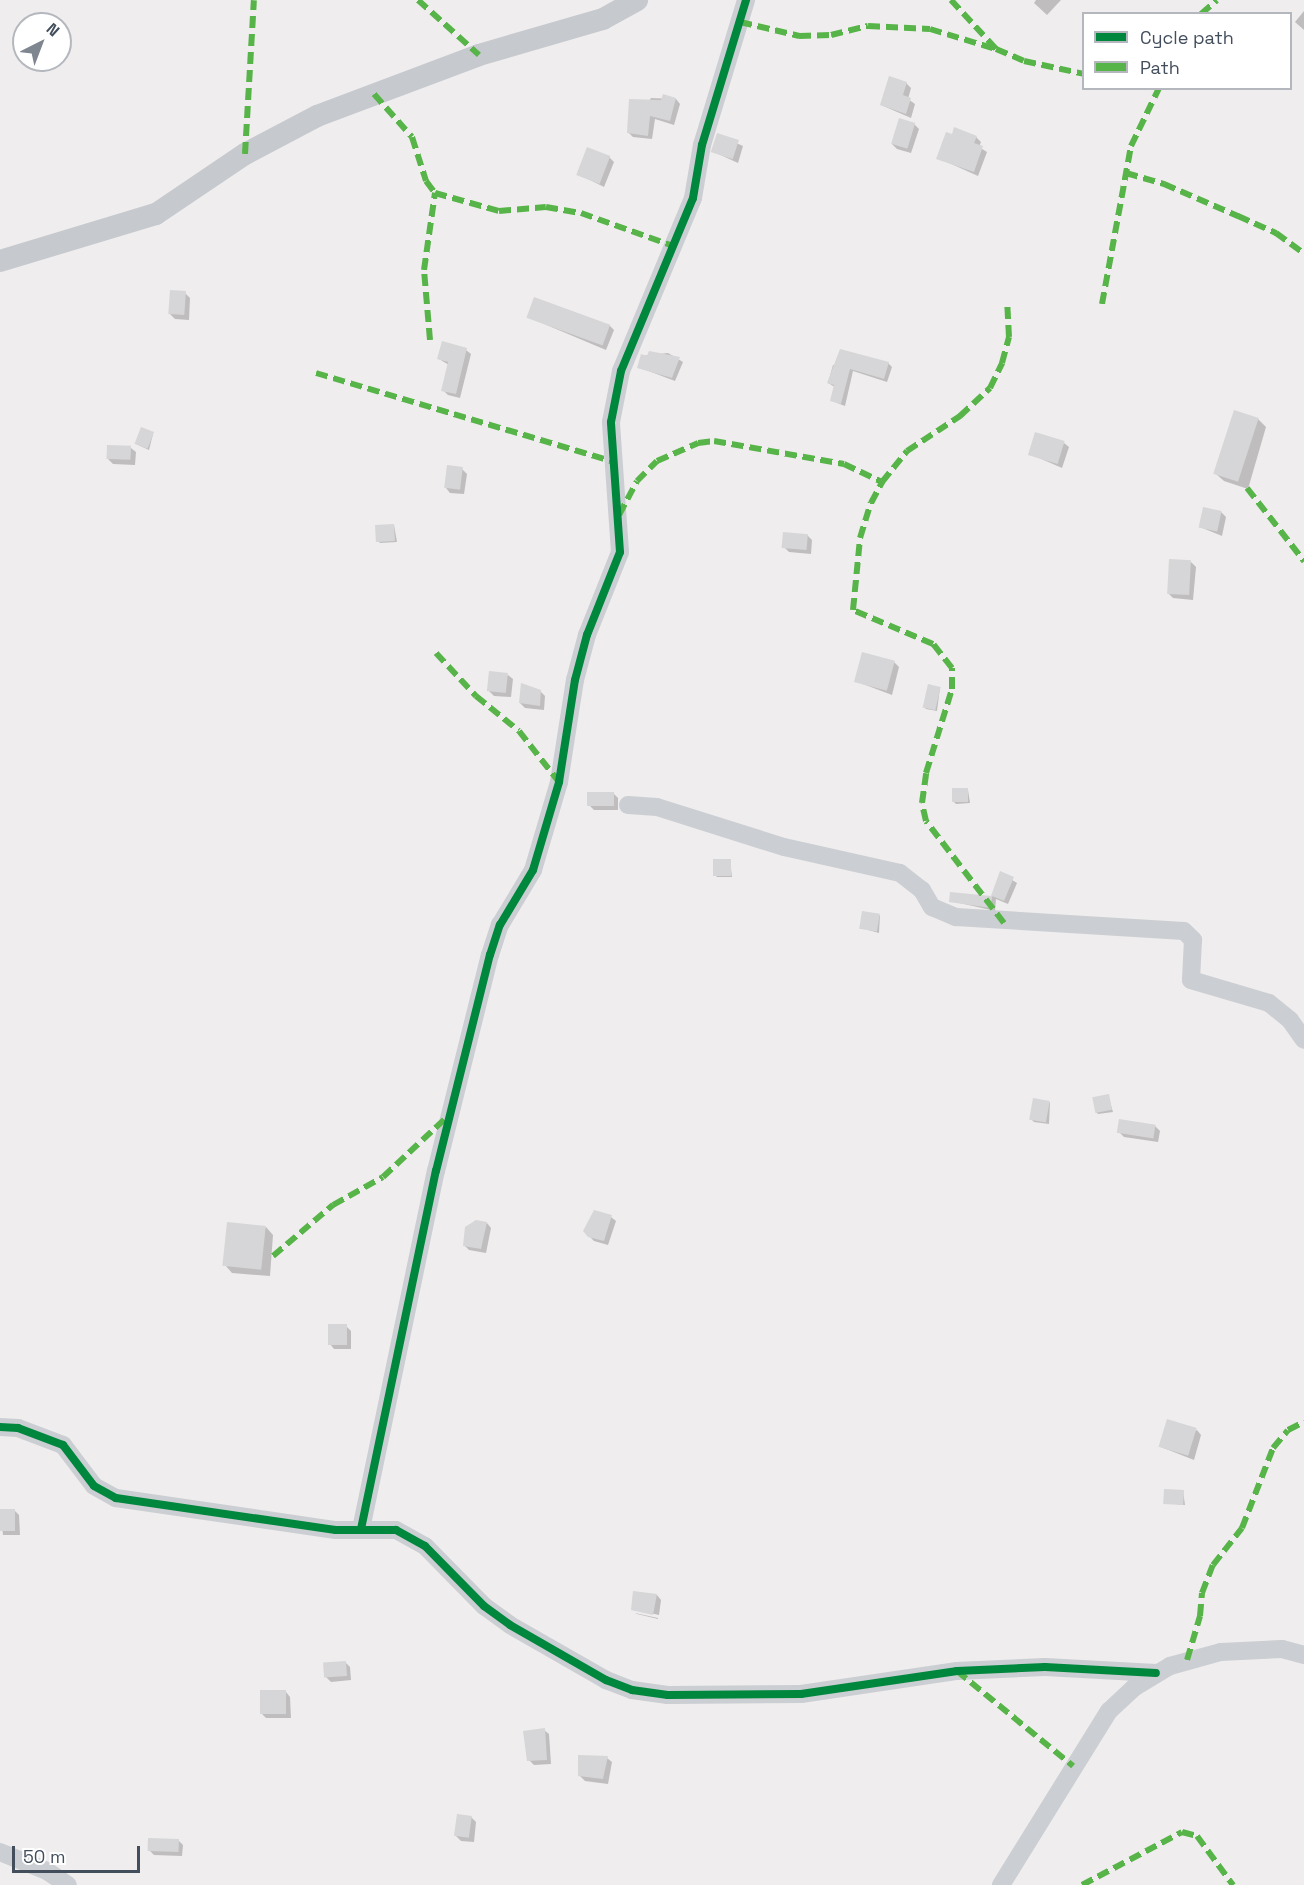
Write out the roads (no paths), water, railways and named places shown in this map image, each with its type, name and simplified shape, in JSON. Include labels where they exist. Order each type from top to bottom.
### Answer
[{"type":"main road","points":[[0,261],[156,214],[245,154],[317,116],[479,56],[603,19],[637,0]]},
{"type":"street","points":[[361,1529],[436,1172],[490,956],[500,925],[533,870],[559,782],[575,680],[587,635],[620,552],[611,422],[621,371],[693,198],[702,145],[746,0]]},
{"type":"street","points":[[628,806],[657,807],[784,847],[900,873],[922,890],[932,907],[956,917],[1004,923],[1091,923],[1184,931],[1193,940],[1191,980],[1269,1003],[1290,1020],[1304,1040]]},
{"type":"street","points":[[0,1427],[18,1428],[63,1445],[94,1486],[116,1498],[311,1527],[390,1529],[411,1536],[484,1606],[510,1625],[606,1680],[632,1690],[668,1695],[801,1694],[957,1671],[1045,1667],[1156,1674]]},
{"type":"street","points":[[1002,1885],[1109,1711],[1156,1674],[1187,1660],[1221,1652],[1282,1649],[1304,1655]]},
{"type":"street","points":[[0,1852],[47,1870],[68,1885]]}]
